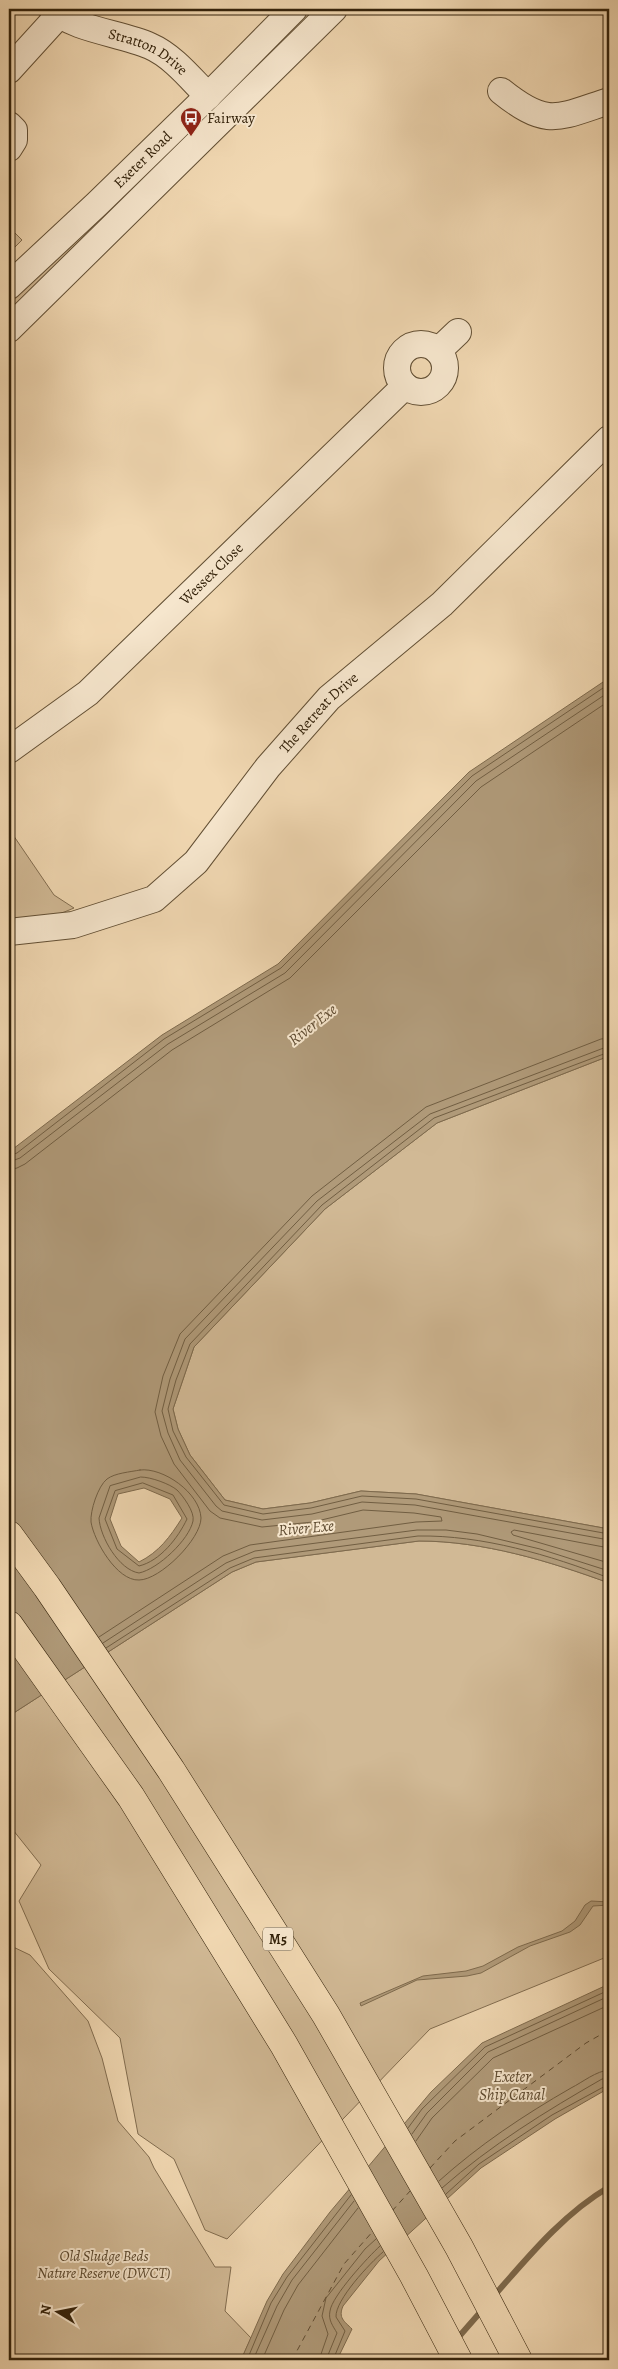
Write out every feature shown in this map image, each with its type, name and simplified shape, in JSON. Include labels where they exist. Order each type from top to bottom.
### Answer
[{"type":"highway","name":"M5","points":[[9,1535],[48,1587],[171,1770],[326,2015],[459,2247],[518,2360]]},
{"type":"highway","points":[[9,1625],[131,1797],[284,2045],[414,2276],[458,2360]]},
{"type":"street","name":"Exeter Road","points":[[9,286],[97,204],[294,9]]},
{"type":"street","points":[[9,329],[334,9]]},
{"type":"street","name":"Stratton Drive","points":[[56,12],[151,46],[174,61],[208,96]]},
{"type":"street","points":[[9,70],[56,12]]},
{"type":"street","points":[[501,91],[534,114],[552,117],[571,114],[609,101]]},
{"type":"street","points":[[9,125],[14,130],[14,140],[9,148]]},
{"type":"street","points":[[438,351],[458,332]]},
{"type":"street","points":[[423,344],[438,351],[445,364],[445,371],[439,385],[433,390],[418,392],[405,386],[397,371],[401,355],[407,349],[423,344]]},
{"type":"street","name":"Wessex Close","points":[[9,750],[88,693],[405,386]]},
{"type":"street","name":"The Retreat Drive","points":[[9,932],[74,925],[154,898],[196,862],[268,767],[329,698],[442,604],[609,439]]},
{"type":"green space","points":[[179,138],[186,142],[9,318],[9,299],[175,139]]},
{"type":"green space","points":[[9,227],[22,240],[9,253]]},
{"type":"green space","points":[[9,829],[54,895],[74,908],[57,915],[9,926]]},
{"type":"green space","points":[[609,1056],[609,1529],[416,1494],[361,1491],[310,1503],[263,1509],[225,1500],[190,1455],[178,1429],[173,1409],[194,1347],[325,1209],[437,1123]]},
{"type":"green space","points":[[419,1541],[467,1544],[491,1548],[563,1567],[609,1583],[609,1956],[430,2029],[227,2239],[205,2230],[174,2159],[138,2134],[120,2038],[49,1969],[19,1901],[41,1865],[9,1825],[9,1716],[232,1572],[256,1562]]},
{"type":"green space","name":"Old Sludge Beds Nature Reserve (DWCT)","points":[[9,1945],[30,1955],[88,2021],[102,2058],[118,2121],[149,2157],[215,2267],[231,2267],[225,2311],[251,2338],[241,2360],[9,2360]]},
{"type":"water","name":"River Exe","points":[[609,678],[609,1056],[437,1123],[325,1209],[194,1347],[173,1409],[178,1429],[190,1455],[225,1500],[263,1509],[310,1503],[361,1491],[416,1494],[609,1529],[609,1583],[563,1567],[516,1554],[467,1544],[443,1542],[419,1541],[256,1562],[232,1572],[9,1716],[9,1152],[162,1035],[278,964],[469,772]],"holes":[[[144,1488],[170,1499],[182,1518],[164,1543],[139,1562],[121,1546],[110,1519],[118,1494]]]},
{"type":"water","points":[[591,1901],[609,1902],[609,1905],[593,1906],[580,1925],[570,1932],[530,1946],[481,1973],[417,1980],[361,2006],[360,2003],[423,1976],[466,1971],[483,1966],[518,1947],[562,1931],[575,1921],[585,1905]]},
{"type":"water","name":"Exeter Ship Canal","points":[[609,1984],[609,2088],[555,2119],[481,2168],[379,2261],[343,2306],[341,2314],[344,2321],[352,2329],[337,2360],[241,2360],[267,2301],[283,2274],[330,2212],[431,2092],[482,2043]]},
{"type":"waterway","points":[[493,2297],[561,2223],[609,2187]]},
{"type":"waterway","points":[[456,2340],[484,2308]]},
{"type":"ferry route","points":[[430,2168],[455,2141],[586,2043],[609,2030]]},
{"type":"ferry route","points":[[392,2211],[411,2190]]},
{"type":"ferry route","points":[[292,2360],[344,2264],[374,2230]]},
{"type":"place","name":"Fairway","points":[[191,137]]}]
